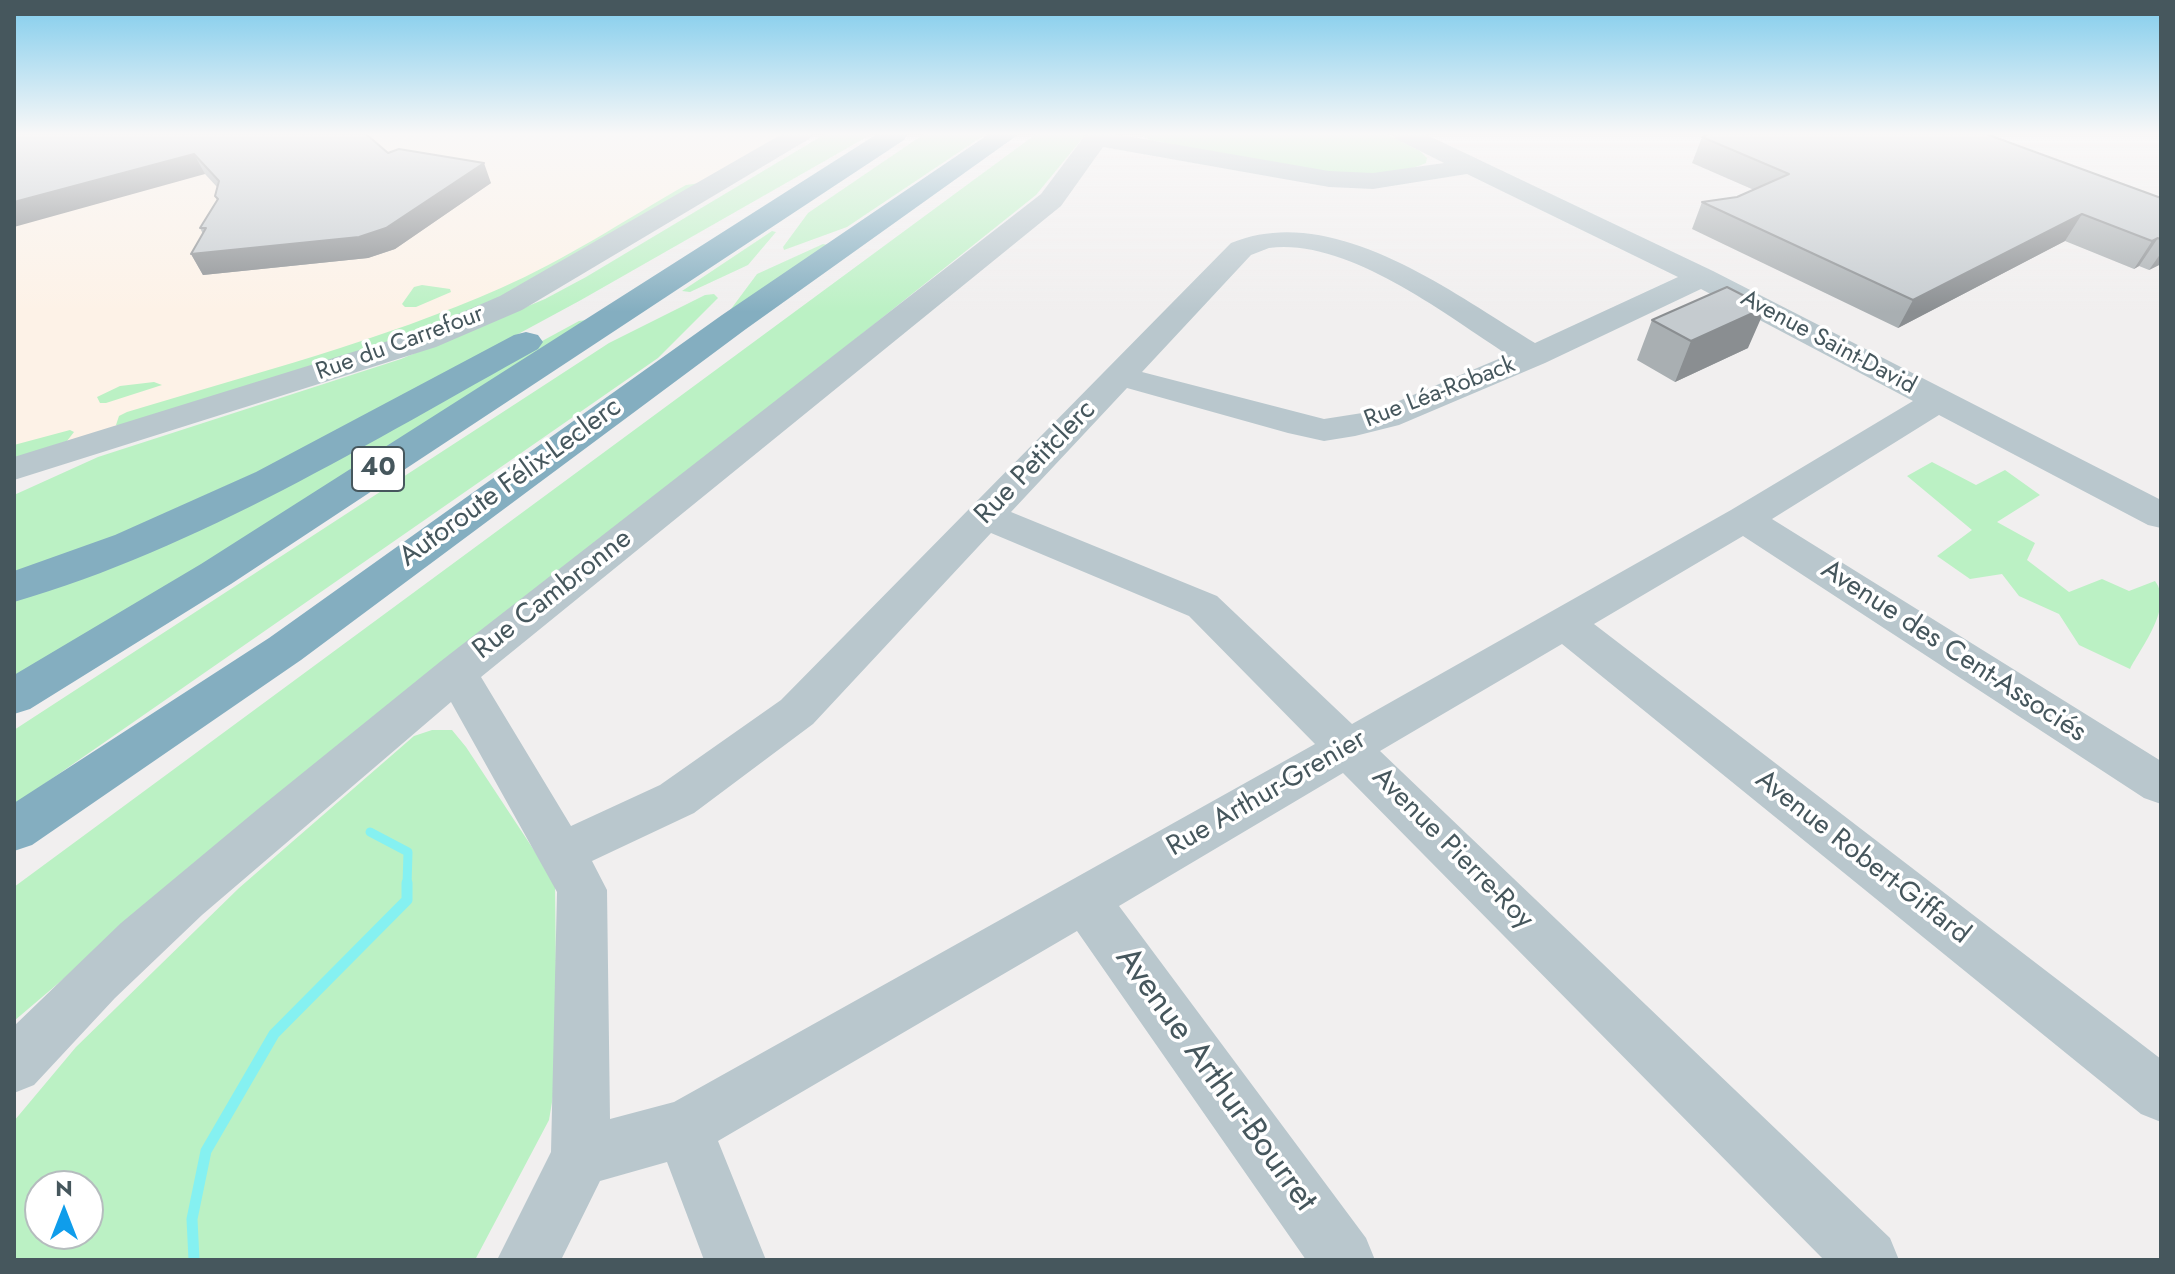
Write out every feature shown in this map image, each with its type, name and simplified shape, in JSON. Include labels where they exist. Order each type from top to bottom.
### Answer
[{"type":"highway","name":"40","points":[[14,697],[216,574],[740,237],[803,193]]},
{"type":"highway","name":"Autoroute Félix-Leclerc","points":[[14,830],[285,649],[734,322],[920,193]]},
{"type":"highway","points":[[14,587],[129,545],[270,481],[574,316],[740,237]]},
{"type":"street","name":"Rue du Carrefour","points":[[14,469],[425,340],[511,303],[698,193]]},
{"type":"street","name":"Rue Cambronne","points":[[14,1066],[47,1028],[216,870],[456,672],[1056,193]]},
{"type":"street","name":"Avenue Saint-David","points":[[1524,193],[1702,277],[2161,516]]},
{"type":"street","name":"Rue Petitclerc","points":[[563,852],[677,799],[797,712],[1241,249],[1261,241],[1282,238],[1303,240],[1363,258],[1391,271],[1533,356]]},
{"type":"street","name":"Rue Léa-Roback","points":[[1119,376],[1288,423],[1324,430],[1387,418],[1533,356],[1702,277]]},
{"type":"street","name":"Rue Arthur-Grenier","points":[[581,1157],[684,1128],[1744,519],[1939,400]]},
{"type":"street","name":"Avenue Pierre-Roy","points":[[985,516],[1203,606],[1868,1260]]},
{"type":"street","name":"Avenue des Cent-Associés","points":[[1744,519],[2161,785]]},
{"type":"street","name":"Avenue Robert-Giffard","points":[[1563,622],[2161,1094]]},
{"type":"street","points":[[456,672],[563,852],[582,890],[581,1157],[528,1260]]},
{"type":"street","name":"Avenue Arthur-Bourret","points":[[1085,900],[1344,1260]]},
{"type":"street","points":[[684,1128],[735,1260]]},
{"type":"shaded area","points":[[14,193],[698,193],[511,303],[14,469]]},
{"type":"green space","points":[[672,193],[683,193],[549,277],[422,333],[124,426],[116,425],[119,416],[127,412],[316,356],[456,307],[501,288],[595,239]]},
{"type":"green space","points":[[726,193],[768,193],[581,300],[291,457],[14,581],[14,495],[98,457],[401,359],[545,299]]},
{"type":"green space","points":[[837,193],[897,193],[847,227],[784,250],[783,247],[808,213]]},
{"type":"green space","points":[[955,193],[1037,193],[203,860],[14,1021],[14,887]]},
{"type":"green space","points":[[772,231],[776,232],[748,265],[690,292],[682,291]]},
{"type":"green space","points":[[823,244],[828,245],[728,313],[757,274]]},
{"type":"green space","points":[[422,285],[450,289],[451,292],[416,307],[405,307],[402,304],[414,287]]},
{"type":"green space","points":[[714,294],[718,298],[658,358],[14,805],[14,730],[609,343],[705,295]]},
{"type":"green space","points":[[586,320],[14,686],[14,601],[87,576],[216,518],[579,321]]},
{"type":"green space","points":[[154,382],[162,385],[106,403],[100,403],[97,397],[120,386]]},
{"type":"green space","points":[[70,430],[74,432],[67,441],[14,459],[14,445]]},
{"type":"green space","points":[[1932,462],[1976,485],[2005,470],[2040,495],[1997,522],[2035,543],[2027,560],[2069,592],[2102,579],[2129,591],[2155,581],[2160,591],[2159,614],[2130,669],[2079,645],[2059,614],[2019,596],[2002,574],[1970,579],[1937,556],[1972,530],[1907,476]]},
{"type":"green space","points":[[432,730],[452,730],[466,747],[555,882],[557,1072],[549,1120],[475,1260],[14,1260],[14,1121],[76,1047],[239,888],[414,736]]},
{"type":"building","points":[[14,193],[46,193],[14,202]]},
{"type":"building","points":[[216,193],[438,193],[386,228],[359,237],[191,254],[206,228],[200,228],[218,199]]},
{"type":"building","points":[[1745,193],[2149,193],[2161,198],[2161,240],[2152,241],[2082,214],[1913,300],[1702,202]]},
{"type":"building","points":[[1727,287],[1766,307],[1691,341],[1652,320]]},
{"type":"waterway","points":[[370,832],[408,852],[407,885]]},
{"type":"waterway","points":[[194,1260],[192,1219],[206,1151],[274,1034],[407,900],[407,885]]}]
